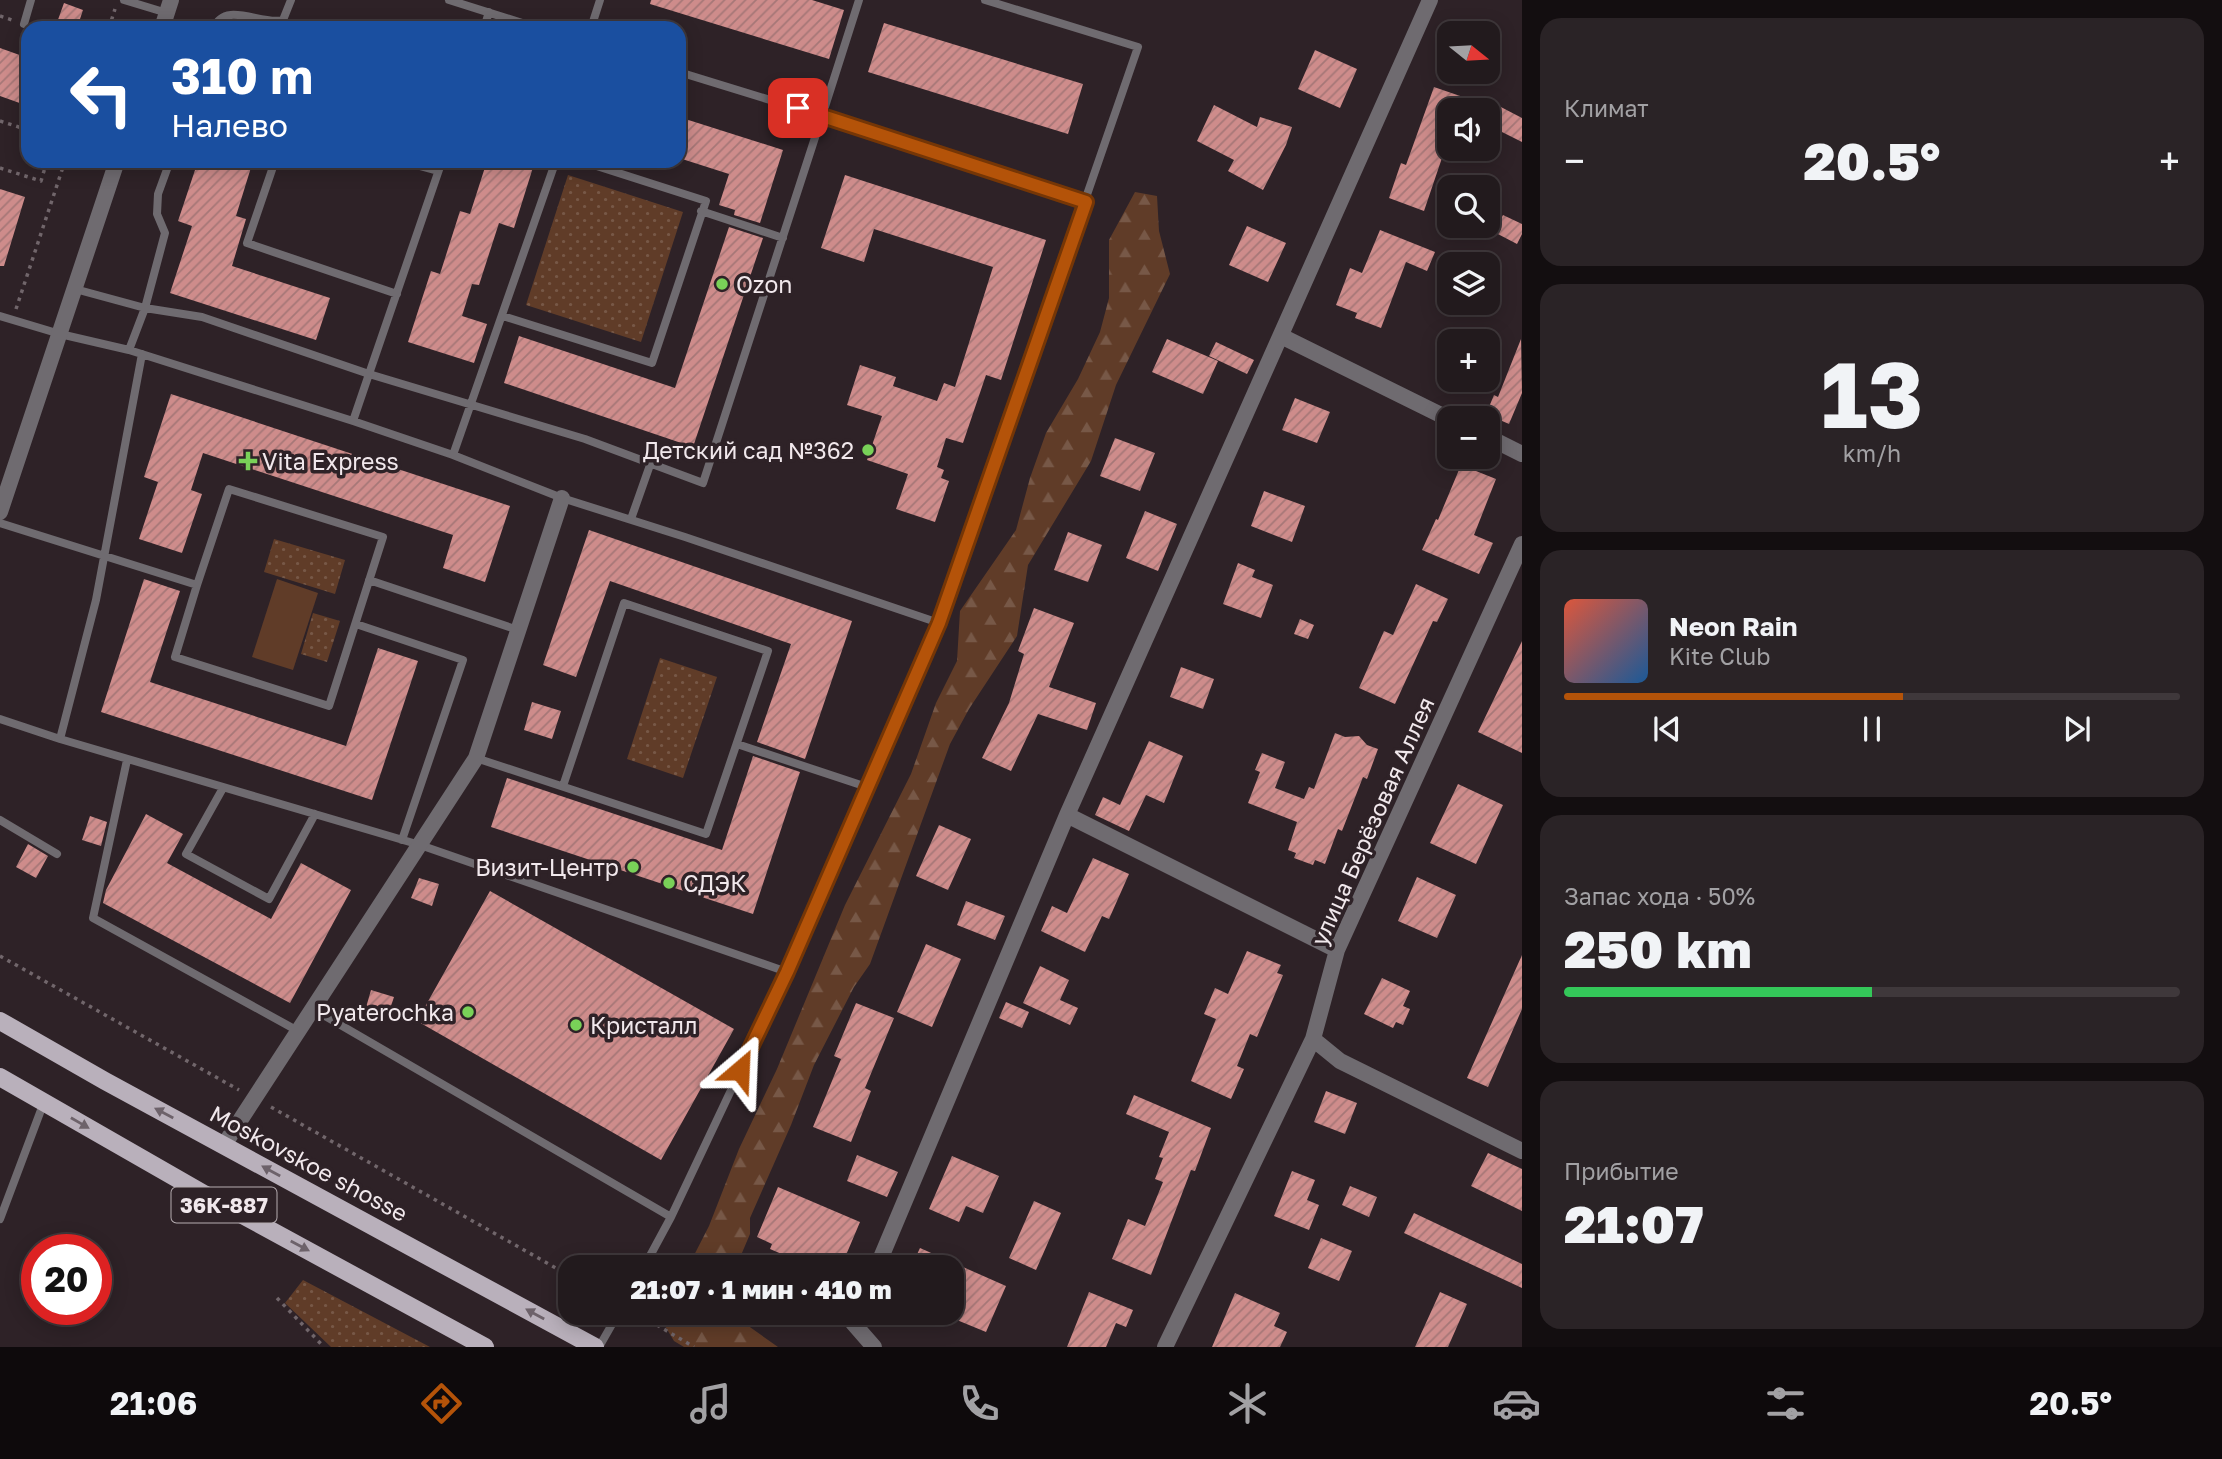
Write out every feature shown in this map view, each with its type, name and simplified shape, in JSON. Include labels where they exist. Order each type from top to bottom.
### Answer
[{"type":"main road","name":"Moskovskoe shosse","points":[[0,1021],[597,1347]]},
{"type":"main road","name":"36К-887","points":[[0,1077],[204,1194],[485,1347]]},
{"type":"street","points":[[882,1255],[1067,815],[1430,0]]},
{"type":"street","points":[[0,512],[115,168]]},
{"type":"street","points":[[1281,336],[1437,413]]},
{"type":"street","points":[[1500,443],[1522,454]]},
{"type":"street","points":[[224,1145],[476,758],[562,498]]},
{"type":"street","name":"улица Берёзовая Аллея","points":[[1165,1347],[1313,1039],[1337,950],[1522,544]]},
{"type":"street","points":[[1067,815],[1337,950]]},
{"type":"street","points":[[1313,1039],[1340,1061],[1522,1151]]},
{"type":"street","points":[[855,1325],[874,1347]]},
{"type":"lane","points":[[25,21],[31,0]]},
{"type":"lane","points":[[124,0],[167,14]]},
{"type":"lane","points":[[280,21],[283,20],[291,0]]},
{"type":"lane","points":[[449,0],[517,21]]},
{"type":"lane","points":[[593,21],[600,0]]},
{"type":"lane","points":[[75,289],[145,308],[202,317],[460,403],[585,439],[703,483],[859,0]]},
{"type":"lane","points":[[650,1255],[787,972],[939,623],[1138,47],[985,0]]},
{"type":"lane","points":[[217,21],[228,13],[243,12],[268,21]]},
{"type":"lane","points":[[486,21],[489,12]]},
{"type":"lane","points":[[686,74],[1086,202]]},
{"type":"lane","points":[[130,350],[145,308],[165,233],[157,214],[158,194],[167,168]]},
{"type":"lane","points":[[273,168],[247,243],[397,294]]},
{"type":"lane","points":[[428,168],[439,171]]},
{"type":"lane","points":[[353,421],[440,168]]},
{"type":"lane","points":[[453,455],[553,168]]},
{"type":"lane","points":[[503,316],[652,363],[706,201],[604,168]]},
{"type":"lane","points":[[701,211],[783,238]]},
{"type":"lane","points":[[0,316],[60,334],[130,350],[353,421],[453,455],[562,498],[939,623]]},
{"type":"lane","points":[[60,739],[96,600],[142,354]]},
{"type":"lane","points":[[631,519],[650,465]]},
{"type":"lane","points":[[229,489],[383,537],[369,580],[329,706],[175,657],[229,489]]},
{"type":"lane","points":[[0,523],[197,585]]},
{"type":"lane","points":[[369,580],[517,630]]},
{"type":"lane","points":[[476,758],[706,834],[768,651],[624,603],[563,786]]},
{"type":"lane","points":[[356,624],[463,660],[402,840]]},
{"type":"lane","points":[[0,719],[127,760],[420,845],[787,972]]},
{"type":"lane","points":[[737,744],[867,787]]},
{"type":"lane","points":[[127,760],[93,918],[299,1031]]},
{"type":"lane","points":[[223,788],[186,854],[269,899],[315,814]]},
{"type":"lane","points":[[0,820],[57,854]]},
{"type":"lane","points":[[313,1009],[671,1217]]},
{"type":"lane","points":[[0,1219],[44,1102]]},
{"type":"lane","points":[[597,1347],[611,1325]]},
{"type":"path","points":[[111,21],[118,0]]},
{"type":"path","points":[[0,121],[21,128]]},
{"type":"path","points":[[0,167],[41,181],[45,168]]},
{"type":"path","points":[[12,320],[63,168]]},
{"type":"path","points":[[0,956],[558,1269]]},
{"type":"path","points":[[277,1297],[324,1347]]},
{"type":"path","points":[[657,1325],[694,1347]]},
{"type":"green space","points":[[568,175],[683,212],[641,342],[526,305]]},
{"type":"green space","points":[[1135,192],[1157,196],[1159,231],[1170,274],[1116,385],[1091,461],[1028,565],[1017,636],[969,709],[950,744],[870,964],[854,987],[814,1065],[750,1218],[750,1234],[741,1255],[694,1255],[709,1226],[739,1149],[777,1069],[845,905],[911,774],[936,703],[957,661],[960,611],[1016,530],[1046,433],[1078,379],[1100,332],[1109,298],[1109,240]]},
{"type":"green space","points":[[274,539],[345,560],[335,594],[264,572]]},
{"type":"green space","points":[[277,579],[318,593],[293,670],[252,657]]},
{"type":"green space","points":[[313,613],[340,621],[327,662],[301,654]]},
{"type":"green space","points":[[660,658],[717,677],[683,778],[627,759]]},
{"type":"green space","points":[[303,1280],[430,1347],[331,1347],[285,1303]]},
{"type":"green space","points":[[664,1325],[747,1325],[778,1347],[684,1347],[674,1341]]},
{"type":"building","points":[[651,0],[812,0],[844,10],[829,59],[650,4]]},
{"type":"building","points":[[64,3],[83,10],[79,21],[58,21]]},
{"type":"building","points":[[884,23],[1083,84],[1068,134],[868,72]]},
{"type":"building","points":[[0,48],[21,56],[21,104],[0,96]]},
{"type":"building","points":[[1315,50],[1357,69],[1340,108],[1298,89]]},
{"type":"building","points":[[1434,87],[1466,98],[1437,98],[1437,161],[1441,161],[1424,211],[1389,198],[1401,163],[1406,165]]},
{"type":"building","points":[[1214,105],[1257,127],[1260,117],[1292,127],[1263,190],[1228,171],[1234,160],[1197,141]]},
{"type":"building","points":[[1500,107],[1522,118],[1522,142],[1500,131]]},
{"type":"building","points":[[686,119],[783,150],[760,223],[734,215],[735,210],[719,205],[729,174],[686,160]]},
{"type":"building","points":[[196,168],[251,168],[236,216],[246,219],[232,266],[330,298],[316,340],[170,293],[192,226],[178,221]]},
{"type":"building","points":[[485,168],[533,168],[514,228],[499,223],[479,285],[472,284],[462,316],[487,324],[474,363],[408,342],[431,271],[440,274],[460,211],[470,214]]},
{"type":"building","points":[[845,175],[1046,240],[1001,380],[986,375],[963,443],[946,438],[937,467],[944,470],[941,478],[949,481],[935,522],[896,509],[908,474],[867,460],[882,416],[847,405],[860,365],[896,377],[893,386],[937,401],[944,383],[955,387],[993,267],[874,229],[864,262],[821,248]]},
{"type":"building","points":[[0,189],[25,197],[4,266],[0,266]]},
{"type":"building","points":[[1503,215],[1522,224],[1522,234],[1517,244],[1500,235],[1500,221]]},
{"type":"building","points":[[1247,226],[1286,243],[1268,282],[1229,265]]},
{"type":"building","points":[[729,227],[763,238],[693,447],[504,383],[519,336],[675,388]]},
{"type":"building","points":[[1380,230],[1435,252],[1427,271],[1406,262],[1381,328],[1355,318],[1357,313],[1336,305],[1350,268],[1362,273]]},
{"type":"building","points":[[1167,339],[1218,361],[1203,394],[1152,372]]},
{"type":"building","points":[[1521,339],[1522,393],[1509,424],[1500,420],[1500,406],[1489,406],[1494,395],[1498,397]]},
{"type":"building","points":[[1216,342],[1254,360],[1247,374],[1209,356]]},
{"type":"building","points":[[171,394],[510,506],[485,582],[443,568],[453,535],[203,453],[191,490],[202,494],[182,553],[139,539],[158,482],[144,477]]},
{"type":"building","points":[[1295,398],[1330,412],[1317,443],[1282,430]]},
{"type":"building","points":[[1115,438],[1155,453],[1140,491],[1100,476]]},
{"type":"building","points":[[1459,469],[1471,469],[1496,479],[1474,535],[1493,543],[1479,574],[1422,550],[1436,519],[1438,520]]},
{"type":"building","points":[[1264,491],[1305,506],[1292,542],[1251,526]]},
{"type":"building","points":[[1145,511],[1177,524],[1158,571],[1126,558]]},
{"type":"building","points":[[589,530],[852,621],[805,759],[757,742],[791,644],[610,581],[576,677],[543,665]]},
{"type":"building","points":[[1068,532],[1102,545],[1088,582],[1054,570]]},
{"type":"building","points":[[1238,563],[1255,570],[1252,577],[1273,585],[1261,618],[1223,604]]},
{"type":"building","points":[[144,579],[180,591],[150,682],[346,746],[378,648],[418,661],[372,800],[101,712]]},
{"type":"building","points":[[1416,584],[1448,599],[1437,622],[1433,621],[1395,704],[1359,688],[1384,631],[1393,635]]},
{"type":"building","points":[[1034,608],[1074,623],[1049,687],[1096,703],[1087,730],[1038,714],[1011,771],[982,758],[1009,703],[1024,654],[1018,651]]},
{"type":"building","points":[[1300,619],[1314,625],[1308,639],[1294,634]]},
{"type":"building","points":[[1522,641],[1522,753],[1478,732]]},
{"type":"building","points":[[1181,667],[1214,679],[1203,709],[1170,697]]},
{"type":"building","points":[[532,702],[561,711],[552,739],[524,730]]},
{"type":"building","points":[[1335,733],[1345,737],[1359,736],[1367,745],[1378,749],[1367,779],[1363,777],[1342,831],[1338,829],[1325,864],[1315,860],[1313,865],[1294,858],[1296,853],[1288,850],[1297,822],[1248,803],[1260,772],[1255,770],[1262,753],[1285,762],[1275,788],[1304,799],[1309,787],[1314,789]]},
{"type":"building","points":[[1149,741],[1183,756],[1164,803],[1146,795],[1129,831],[1095,815],[1103,797],[1120,805]]},
{"type":"building","points":[[753,756],[800,772],[753,914],[491,827],[507,778],[722,850]]},
{"type":"building","points":[[1458,784],[1503,805],[1476,864],[1430,843]]},
{"type":"building","points":[[146,814],[183,834],[167,863],[271,919],[301,863],[351,890],[290,1003],[103,903],[106,890]]},
{"type":"building","points":[[90,816],[107,822],[101,846],[82,840]]},
{"type":"building","points":[[939,825],[971,839],[948,890],[916,876]]},
{"type":"building","points":[[28,844],[48,856],[36,878],[16,867]]},
{"type":"building","points":[[1093,858],[1129,874],[1109,919],[1102,916],[1085,952],[1041,931],[1052,906],[1067,913]]},
{"type":"building","points":[[1417,877],[1456,895],[1437,938],[1398,921]]},
{"type":"building","points":[[419,878],[439,884],[432,906],[411,898]]},
{"type":"building","name":"Кристалл","points":[[490,891],[734,1029],[661,1160],[417,1021]]},
{"type":"building","points":[[966,901],[1005,916],[995,940],[957,925]]},
{"type":"building","points":[[926,944],[961,959],[932,1027],[897,1012]]},
{"type":"building","points":[[1247,951],[1281,965],[1277,973],[1283,975],[1257,1037],[1250,1034],[1237,1066],[1244,1069],[1231,1099],[1191,1081],[1216,1019],[1204,1014],[1215,988],[1228,994]]},
{"type":"building","points":[[1522,955],[1522,1009],[1488,1087],[1467,1078]]},
{"type":"building","points":[[1040,966],[1069,980],[1060,1000],[1078,1008],[1070,1025],[1023,1003]]},
{"type":"building","points":[[1382,978],[1410,991],[1403,1006],[1410,1009],[1403,1025],[1396,1022],[1393,1028],[1364,1014]]},
{"type":"building","points":[[371,990],[394,997],[387,1018],[365,1011]]},
{"type":"building","points":[[1006,1002],[1029,1012],[1022,1028],[999,1018]]},
{"type":"building","points":[[856,1003],[894,1018],[865,1088],[871,1091],[851,1142],[813,1127],[841,1059],[834,1056]]},
{"type":"building","points":[[1326,1091],[1357,1103],[1345,1134],[1314,1122]]},
{"type":"building","points":[[1134,1095],[1211,1128],[1195,1171],[1191,1170],[1151,1275],[1112,1259],[1128,1219],[1145,1226],[1163,1182],[1155,1179],[1163,1158],[1159,1157],[1169,1132],[1126,1114]]},
{"type":"building","points":[[1488,1153],[1522,1169],[1522,1211],[1471,1186]]},
{"type":"building","points":[[857,1155],[898,1172],[887,1197],[847,1181]]},
{"type":"building","points":[[952,1156],[999,1176],[983,1213],[966,1206],[959,1222],[929,1209]]},
{"type":"building","points":[[1292,1171],[1315,1180],[1307,1200],[1319,1205],[1309,1230],[1274,1216]]},
{"type":"building","points":[[1350,1186],[1377,1197],[1369,1217],[1342,1205]]},
{"type":"building","points":[[778,1187],[860,1222],[846,1255],[784,1255],[770,1249],[772,1244],[757,1237]]},
{"type":"building","points":[[1034,1201],[1061,1213],[1036,1270],[1009,1258]]},
{"type":"building","points":[[1414,1213],[1522,1264],[1522,1288],[1404,1233]]},
{"type":"building","points":[[1321,1238],[1352,1251],[1339,1281],[1308,1268]]},
{"type":"building","points":[[920,1248],[936,1255],[917,1255]]},
{"type":"building","points":[[964,1267],[1006,1286],[986,1332],[964,1323]]},
{"type":"building","points":[[1089,1292],[1133,1310],[1126,1327],[1116,1323],[1106,1347],[1067,1347]]},
{"type":"building","points":[[1440,1292],[1467,1304],[1448,1347],[1415,1347]]},
{"type":"building","points":[[1235,1293],[1280,1313],[1274,1326],[1287,1332],[1280,1347],[1212,1347]]},
{"type":"place","name":"Ozon","points":[[722,284]]},
{"type":"place","name":"Детский сад №362","points":[[868,450]]},
{"type":"place","name":"Vita Express","points":[[248,461]]},
{"type":"place","name":"Визит-Центр","points":[[633,867]]},
{"type":"place","name":"СДЭК","points":[[669,883]]},
{"type":"place","name":"Pyaterochka","points":[[468,1012]]},
{"type":"place","name":"Кристалл","points":[[576,1025]]},
{"type":"route","points":[[740,1070],[787,972],[939,623],[1086,202],[798,108]]}]
